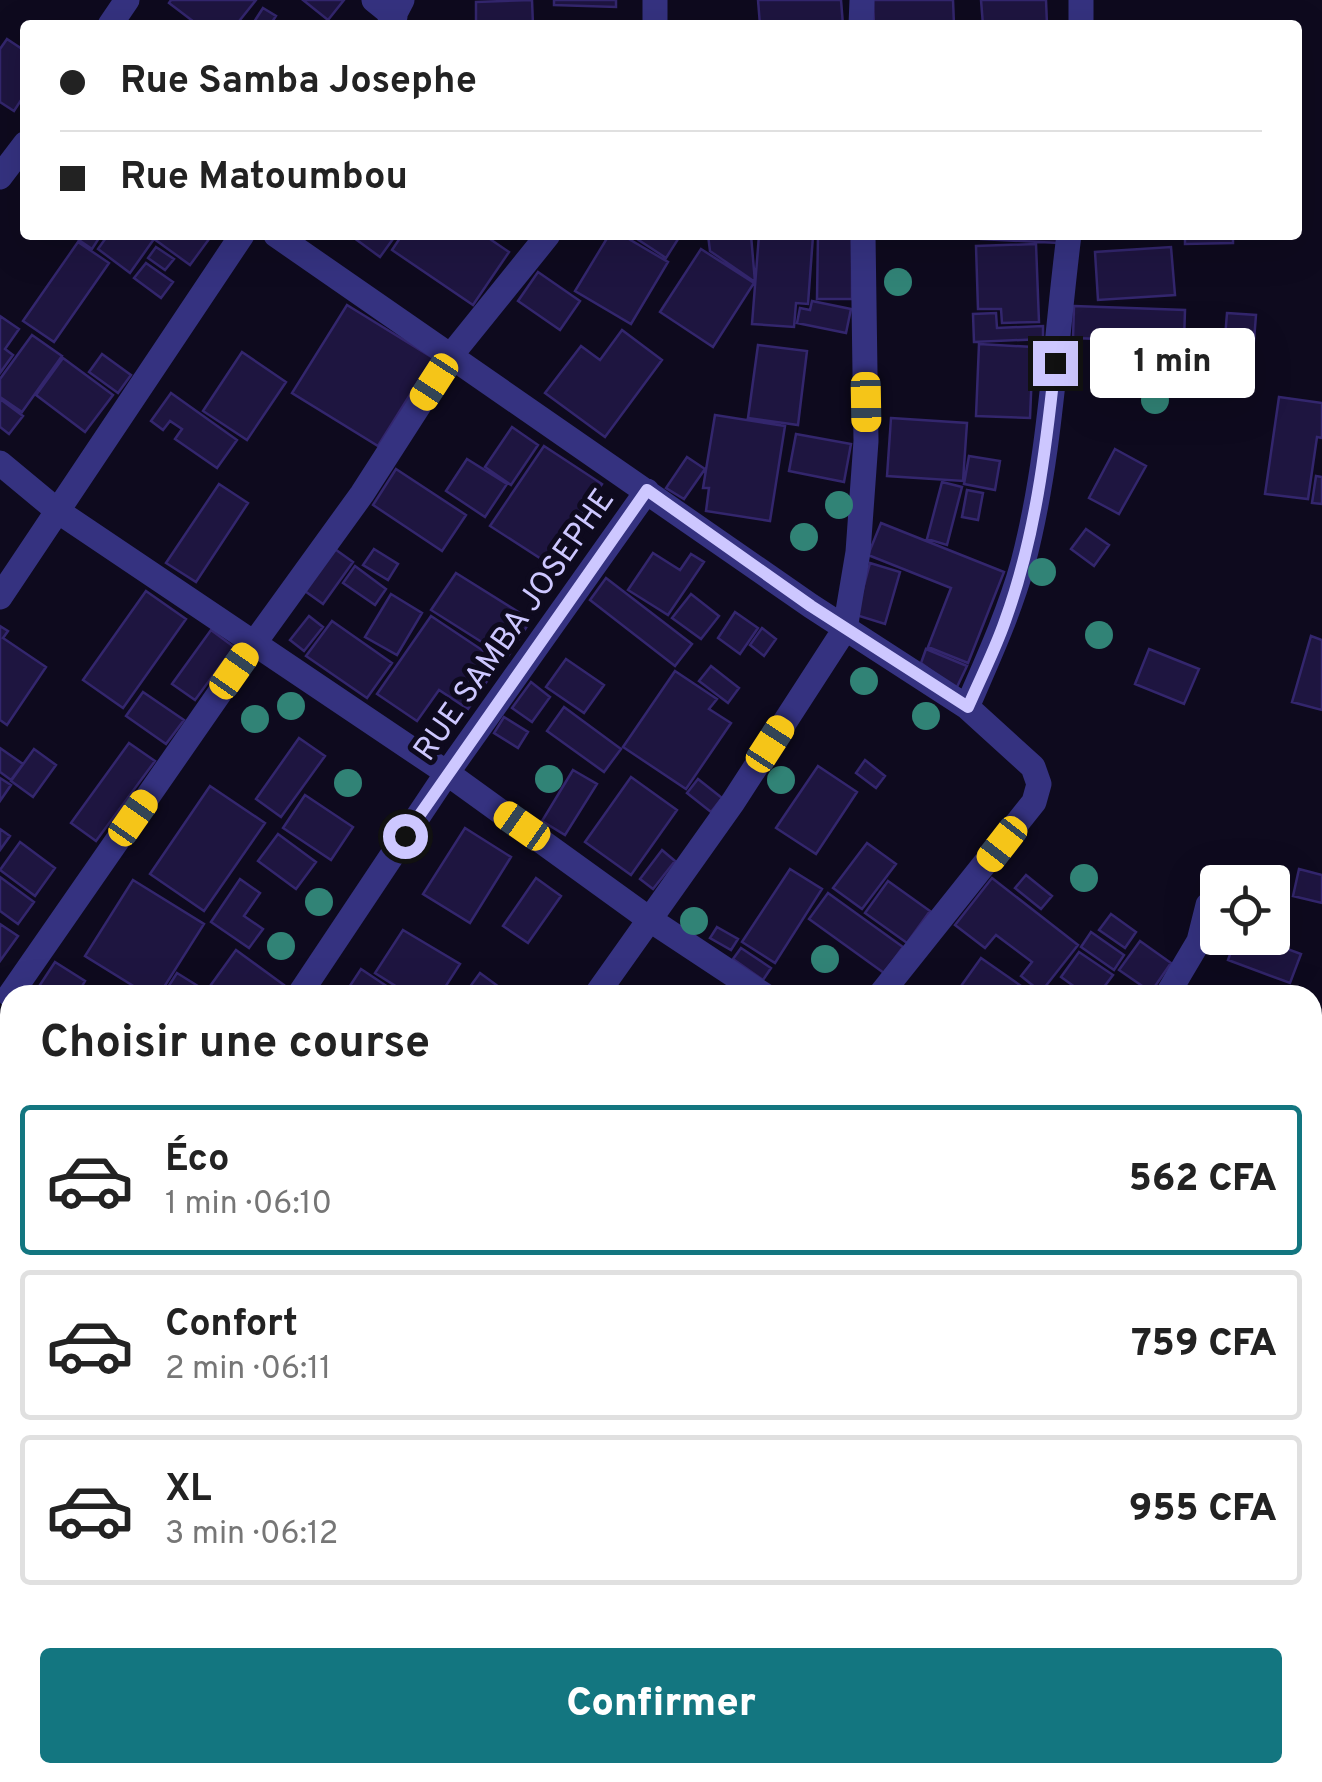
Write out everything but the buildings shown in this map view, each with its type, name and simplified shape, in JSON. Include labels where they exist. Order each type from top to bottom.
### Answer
[{"type":"street","points":[[374,0],[396,14]]},
{"type":"street","points":[[0,177],[20,151]]},
{"type":"street","points":[[0,597],[239,240]]},
{"type":"street","points":[[283,240],[845,628],[968,707],[1033,767],[1039,784],[1034,802],[888,985]]},
{"type":"street","points":[[17,985],[362,494],[452,354],[544,240]]},
{"type":"street","points":[[603,985],[733,802],[845,628],[858,552],[866,441],[863,240]]},
{"type":"street","points":[[968,707],[1005,622],[1024,560],[1047,437],[1068,240]]},
{"type":"street","points":[[0,463],[59,512],[447,773],[749,985]]},
{"type":"street","name":"RUE SAMBA JOSEPHE","points":[[307,985],[447,773],[647,490]]},
{"type":"street","points":[[1173,985],[1200,938]]},
{"type":"route","points":[[405,836],[647,490],[811,606],[968,707],[1005,622],[1024,560],[1047,437],[1055,363]]}]
